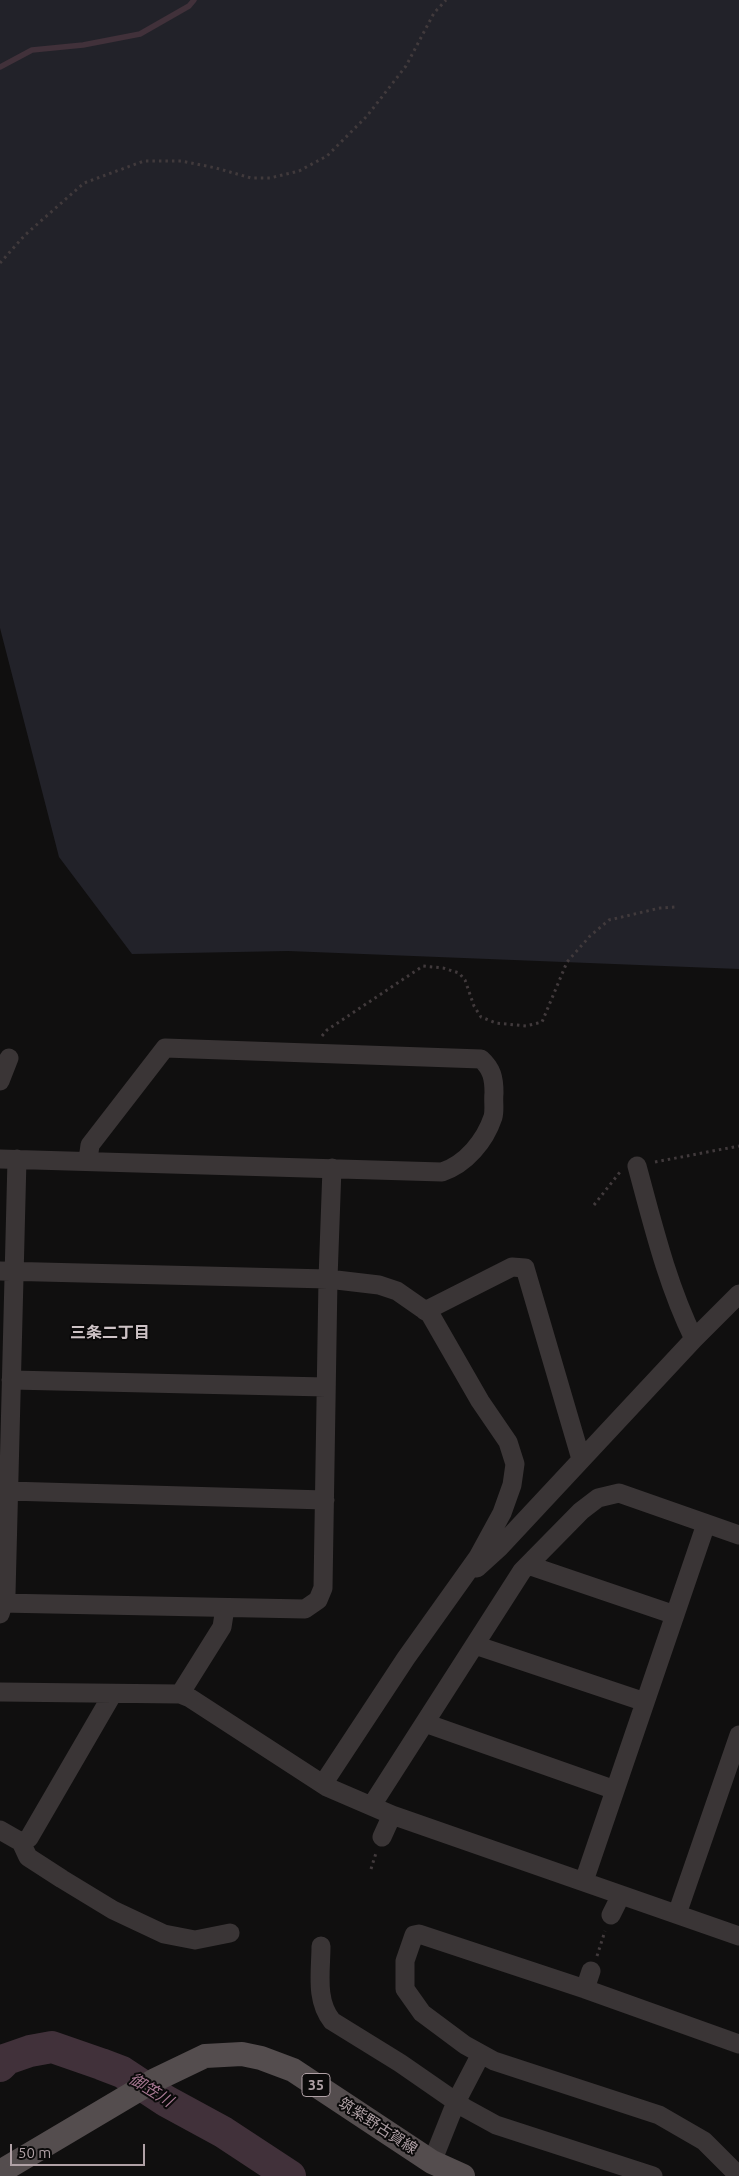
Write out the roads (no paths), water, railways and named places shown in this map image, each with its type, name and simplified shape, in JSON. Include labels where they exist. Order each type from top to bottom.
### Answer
[{"type":"main road","name":"筑紫野古賀線","points":[[0,2172],[155,2080],[205,2056],[242,2054],[261,2058],[293,2070],[432,2162],[463,2176]]},
{"type":"street","points":[[88,1160],[90,1145],[165,1048],[482,1058],[490,1068],[494,1081],[493,1115],[486,1133],[470,1155],[455,1168],[442,1172],[332,1168],[88,1160],[9,1159],[7,1271],[11,1380],[2,1607],[305,1609],[318,1600],[323,1588],[328,1279],[332,1168]]},
{"type":"street","points":[[0,1081],[9,1058]]},
{"type":"street","points":[[637,1166],[662,1257],[681,1312],[694,1339]]},
{"type":"street","points":[[425,1311],[512,1267],[525,1268],[581,1459]]},
{"type":"street","points":[[7,1271],[328,1279],[388,1288],[396,1291],[430,1314],[480,1401],[508,1442],[515,1464],[512,1485],[502,1513],[460,1585],[406,1658],[323,1784]]},
{"type":"street","points":[[460,1585],[499,1548],[694,1339],[739,1294]]},
{"type":"street","points":[[11,1380],[326,1388]]},
{"type":"street","points":[[8,1491],[325,1500]]},
{"type":"street","points":[[372,1805],[528,1565],[581,1511],[598,1498],[619,1493],[739,1535]]},
{"type":"street","points":[[584,1881],[706,1524]]},
{"type":"street","points":[[528,1565],[675,1615]]},
{"type":"street","points":[[180,1694],[222,1627],[225,1608]]},
{"type":"street","points":[[475,1645],[646,1702]]},
{"type":"street","points":[[0,1692],[112,1695],[180,1694],[190,1698],[323,1784],[346,1796],[372,1805],[392,1815],[739,1936]]},
{"type":"street","points":[[22,1842],[29,1838],[112,1695]]},
{"type":"street","points":[[425,1723],[615,1790]]},
{"type":"street","points":[[677,1914],[739,1735]]},
{"type":"street","points":[[382,1837],[392,1815]]},
{"type":"street","points":[[0,1830],[22,1842],[28,1856],[62,1879],[113,1910],[164,1934],[195,1940],[230,1933]]},
{"type":"street","points":[[611,1915],[621,1895]]},
{"type":"street","points":[[739,2044],[585,1989],[419,1934],[414,1935],[405,1961],[405,1989],[422,2013],[465,2045],[494,2061],[659,2115],[704,2141],[739,2175]]},
{"type":"street","points":[[321,1946],[320,1997],[325,2012],[332,2021],[400,2063],[456,2102],[496,2125],[653,2176]]},
{"type":"street","points":[[585,1989],[591,1971]]},
{"type":"street","points":[[432,2162],[456,2102],[481,2054]]},
{"type":"street","points":[[735,2176],[739,2175]]},
{"type":"waterway","points":[[0,67],[32,50],[83,45],[140,34],[189,6],[194,0]]},
{"type":"waterway","name":"御笠川","points":[[0,2066],[7,2059],[30,2051],[52,2047],[101,2064],[122,2072],[166,2101],[223,2132],[290,2176]]},
{"type":"district","name":"三条二丁目","points":[[110,1333]]}]
